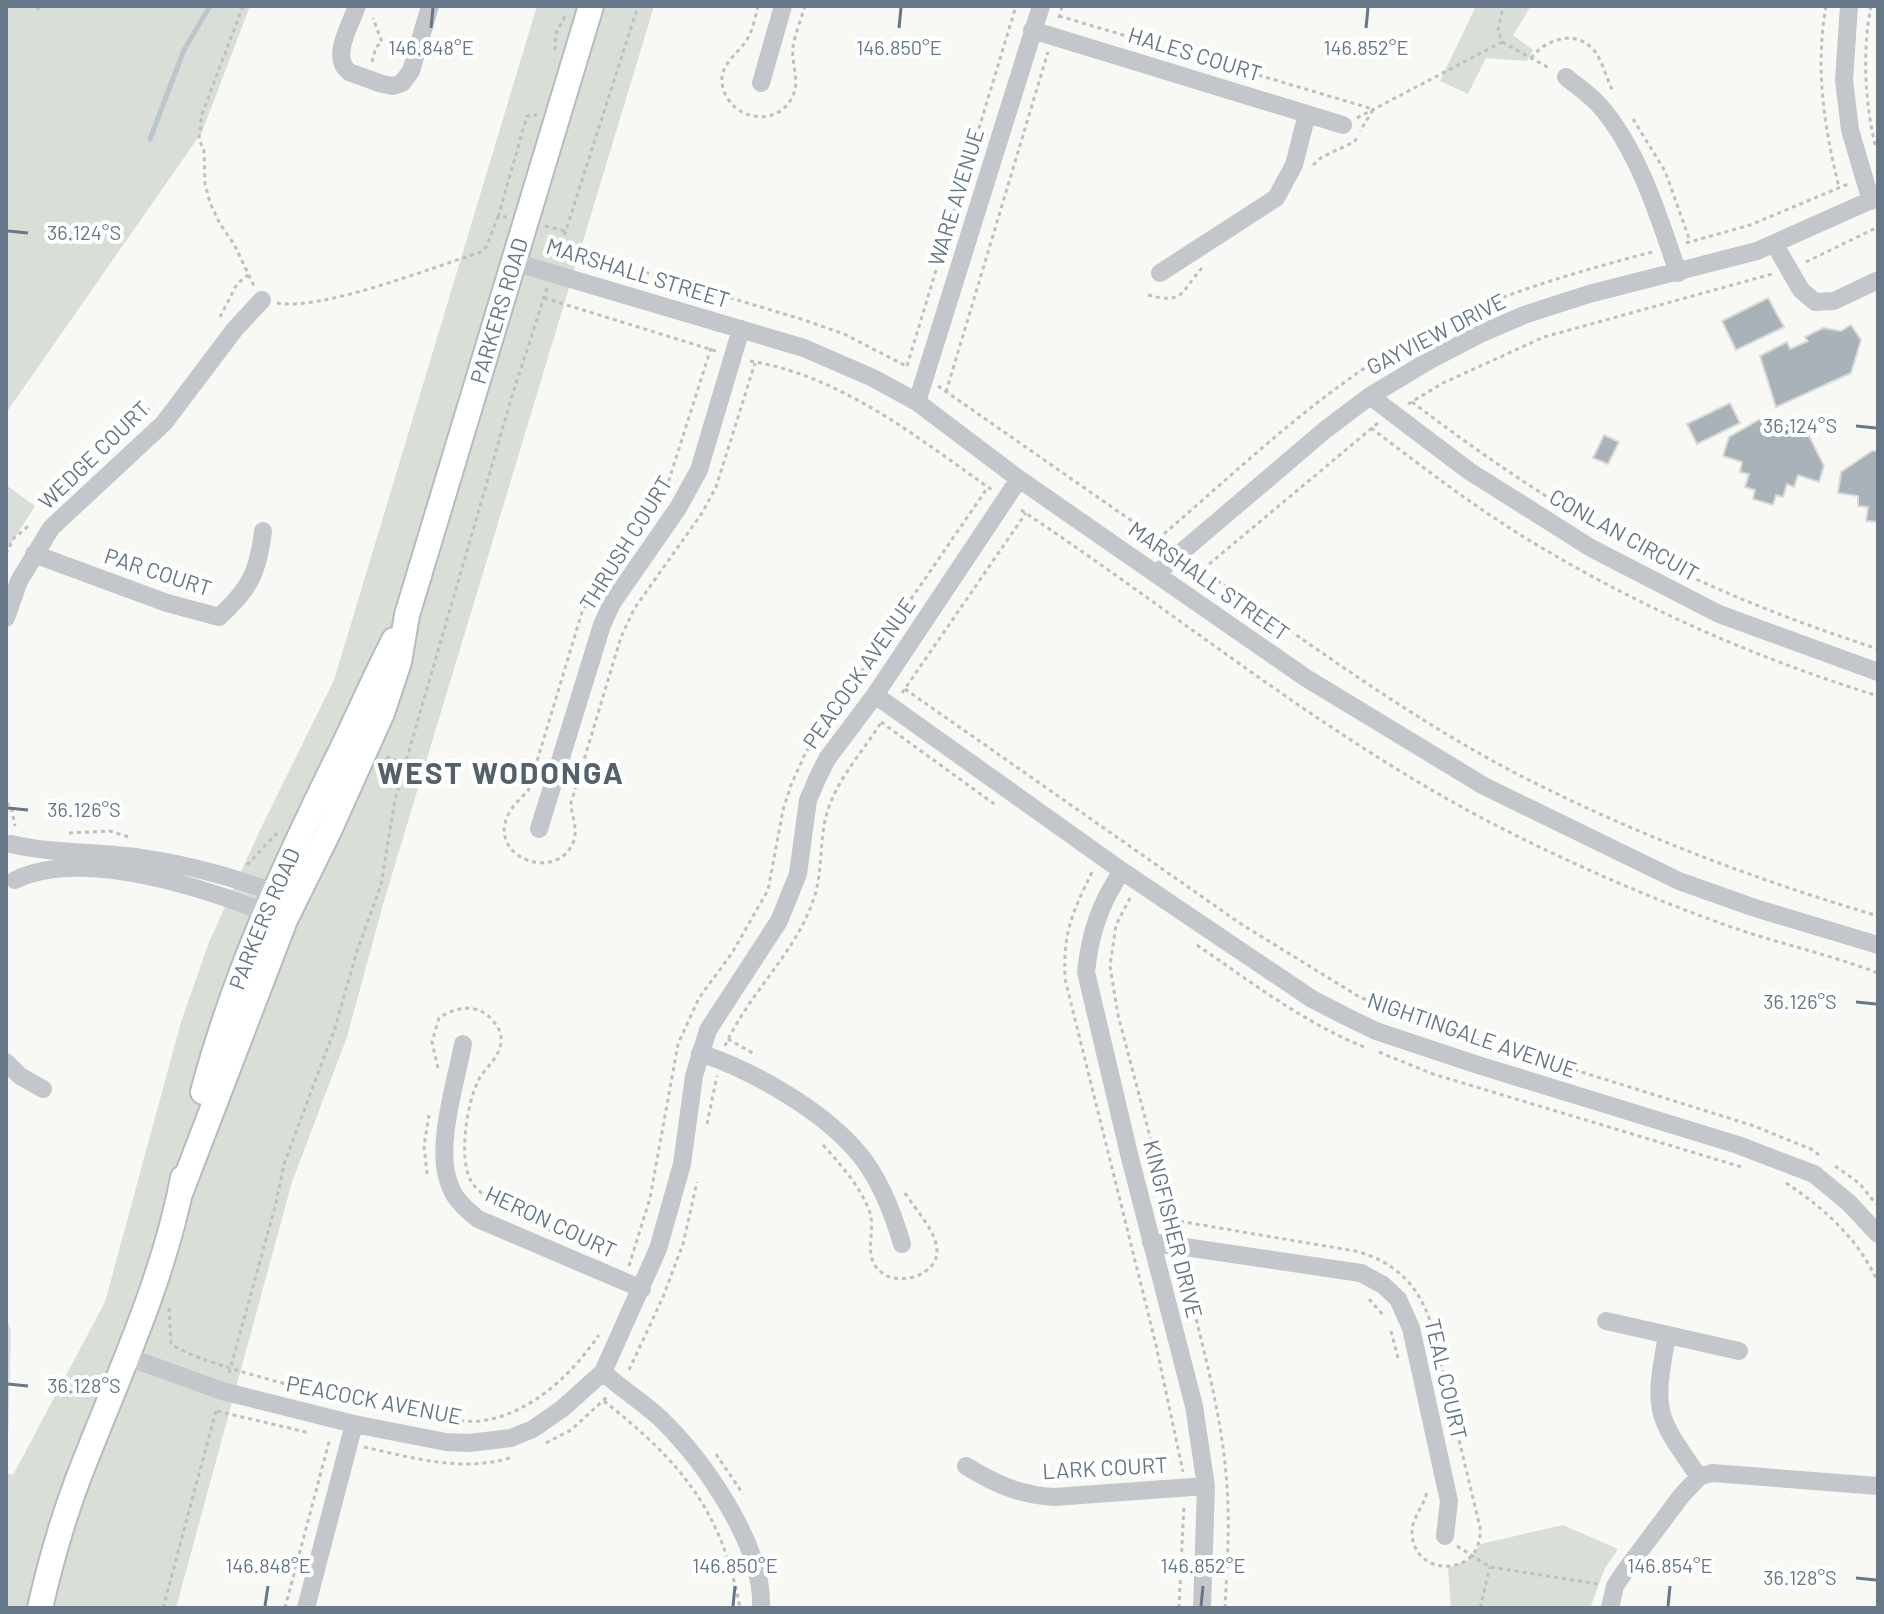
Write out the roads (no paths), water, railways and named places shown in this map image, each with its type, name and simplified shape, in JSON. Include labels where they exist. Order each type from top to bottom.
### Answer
[{"type":"main road","name":"PARKERS ROAD","points":[[40,1608],[62,1525],[147,1309],[181,1191],[279,906],[407,615],[591,6]]},
{"type":"main road","name":"PARKERS ROAD","points":[[279,906],[367,750],[399,662],[407,615]]},
{"type":"street","points":[[365,8],[342,46],[341,61],[349,72],[393,86],[407,78],[430,6]]},
{"type":"street","points":[[761,83],[783,6]]},
{"type":"street","name":"WARE AVENUE","points":[[917,402],[1041,6]]},
{"type":"street","points":[[1849,6],[1844,80],[1850,130],[1875,199]]},
{"type":"street","name":"HALES COURT","points":[[1032,30],[1343,125]]},
{"type":"street","points":[[1566,77],[1600,106],[1623,141],[1652,196],[1678,273]]},
{"type":"street","points":[[1160,273],[1276,198],[1294,165],[1307,114]]},
{"type":"street","name":"GAYVIEW DRIVE","points":[[1157,573],[1325,430],[1370,396],[1455,347],[1524,315],[1589,294],[1775,245],[1875,199]]},
{"type":"street","points":[[1775,245],[1807,297],[1815,302],[1834,301],[1878,280]]},
{"type":"street","name":"MARSHALL STREET","points":[[514,262],[741,329],[836,362],[917,402],[1019,479],[1306,678],[1484,786],[1679,881],[1755,908],[1878,945]]},
{"type":"street","name":"WEDGE COURT","points":[[6,618],[19,581],[51,528],[71,506],[164,423],[235,329],[262,300]]},
{"type":"street","name":"THRUSH COURT","points":[[539,829],[602,625],[617,596],[689,490],[699,470],[741,329]]},
{"type":"street","name":"CONLAN CIRCUIT","points":[[1370,396],[1493,488],[1591,548],[1719,614],[1878,672]]},
{"type":"street","name":"PEACOCK AVENUE","points":[[128,1357],[222,1391],[354,1424],[446,1442],[479,1443],[511,1438],[533,1429],[603,1372],[658,1249],[682,1164],[694,1076],[708,1030],[779,921],[798,874],[808,800],[818,777],[827,759],[875,695],[1019,479]]},
{"type":"street","name":"PAR COURT","points":[[34,554],[167,603],[219,617],[252,581],[260,558],[263,531]]},
{"type":"street","name":"NIGHTINGALE AVENUE","points":[[875,695],[1122,871],[1312,999],[1376,1031],[1738,1145],[1814,1174],[1849,1203],[1878,1234]]},
{"type":"street","points":[[12,838],[46,851],[134,856],[234,878],[279,906]]},
{"type":"street","points":[[10,884],[20,862],[12,838]]},
{"type":"street","points":[[10,884],[29,873],[60,868],[129,874],[279,906]]},
{"type":"street","name":"KINGFISHER DRIVE","points":[[1122,871],[1096,917],[1086,972],[1194,1406],[1206,1486],[1202,1608]]},
{"type":"street","name":"HERON COURT","points":[[463,1044],[445,1136],[449,1186],[462,1205],[478,1219],[642,1289]]},
{"type":"street","points":[[700,1053],[722,1060],[774,1088],[825,1121],[860,1155],[893,1213],[902,1244]]},
{"type":"street","points":[[6,1062],[20,1076],[43,1089]]},
{"type":"street","name":"TEAL COURT","points":[[1151,1242],[1361,1273],[1383,1285],[1398,1299],[1411,1328],[1449,1501],[1445,1536]]},
{"type":"street","points":[[1606,1321],[1739,1351]]},
{"type":"street","points":[[1667,1336],[1658,1384],[1659,1411],[1666,1429],[1699,1477]]},
{"type":"street","points":[[603,1372],[661,1419],[721,1494],[742,1530],[754,1566],[761,1608]]},
{"type":"street","points":[[306,1608],[354,1424]]},
{"type":"street","name":"LARK COURT","points":[[966,1466],[997,1485],[1031,1496],[1206,1486]]},
{"type":"street","points":[[1610,1608],[1615,1586],[1682,1495],[1699,1477],[1712,1473],[1878,1486]]},
{"type":"waterway","points":[[150,139],[184,50],[210,6]]},
{"type":"district","name":"WEST WODONGA","points":[[501,774]]}]
